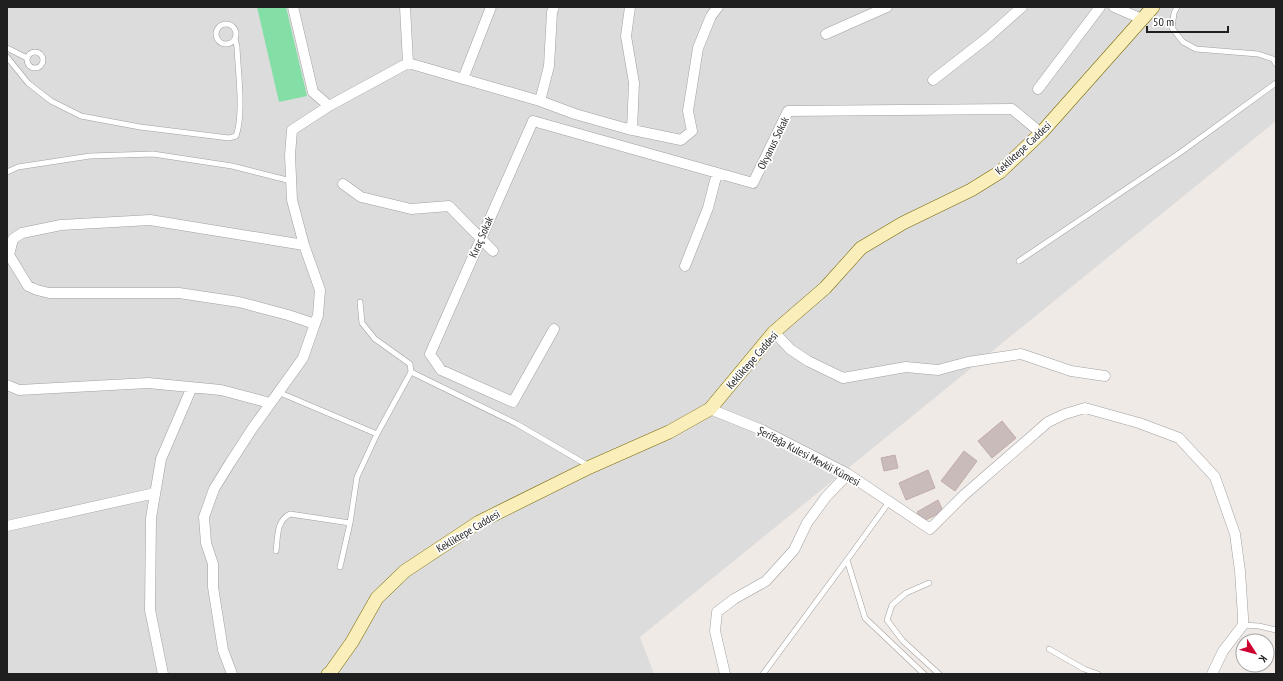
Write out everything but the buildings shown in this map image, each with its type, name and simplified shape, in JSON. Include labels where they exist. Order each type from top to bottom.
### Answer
[{"type":"street","points":[[293,7],[313,92],[329,106]]},
{"type":"street","points":[[405,7],[408,63]]},
{"type":"street","points":[[463,78],[491,7]]},
{"type":"street","points":[[540,102],[549,66],[552,12],[554,7]]},
{"type":"street","points":[[630,7],[626,36],[634,83],[632,130]]},
{"type":"street","points":[[408,63],[418,67],[463,78],[575,114],[632,130],[681,140],[692,131],[688,111],[698,48],[711,16],[718,7]]},
{"type":"street","points":[[826,34],[887,7]]},
{"type":"street","points":[[933,80],[988,38],[1022,7]]},
{"type":"street","points":[[1038,89],[1100,7]]},
{"type":"street","points":[[1114,7],[1142,19]]},
{"type":"street","name":"Kekliktepe Caddesi","points":[[328,674],[352,642],[377,598],[405,571],[479,522],[590,467],[669,432],[710,408],[774,332],[825,288],[861,248],[903,223],[971,190],[1000,172],[1041,133],[1153,7]]},
{"type":"street","points":[[232,674],[223,650],[213,587],[213,564],[206,543],[204,517],[214,489],[277,392],[302,358],[318,316],[320,290],[304,245],[292,200],[290,155],[292,130],[329,106],[408,63]]},
{"type":"street","name":"Okyanus Sokak","points":[[533,121],[753,183],[788,111],[1012,109],[1041,133]]},
{"type":"street","name":"Kıraç Sokak","points":[[533,121],[430,354],[441,370],[513,402],[554,329]]},
{"type":"street","points":[[685,266],[708,208],[717,173]]},
{"type":"street","points":[[343,184],[360,197],[411,209],[449,206],[493,251]]},
{"type":"street","points":[[304,245],[150,220],[61,225],[22,233],[13,239],[10,255],[28,286],[36,290],[49,293],[179,293],[238,302],[288,315],[315,324]]},
{"type":"street","points":[[774,332],[790,349],[808,361],[843,378],[906,367],[938,370],[968,362],[1021,354],[1071,371],[1105,376]]},
{"type":"street","points":[[7,385],[19,390],[148,383],[221,390],[270,403]]},
{"type":"street","points":[[164,674],[150,610],[151,518],[161,459],[192,387]]},
{"type":"street","name":"Şerifağa Kulesi Mevkii Kümesi","points":[[710,408],[762,430],[848,474],[930,529],[964,495],[1048,422],[1065,414],[1085,408],[1139,423],[1180,438],[1215,477],[1235,534],[1240,571],[1244,617],[1243,625]]},
{"type":"street","points":[[725,674],[715,632],[717,612],[734,599],[766,581],[794,550],[807,523],[826,496],[848,474]]},
{"type":"street","points":[[7,526],[155,493]]},
{"type":"street","points":[[1212,674],[1223,651],[1243,625]]},
{"type":"lane","points":[[1177,7],[1174,12],[1172,28],[1182,42],[1196,49],[1258,54],[1273,59],[1276,64]]},
{"type":"lane","points":[[7,57],[28,83],[51,101],[81,116],[140,127],[229,138],[236,136],[240,128],[237,48],[234,38]]},
{"type":"lane","points":[[7,48],[28,58]]},
{"type":"lane","points":[[1019,262],[1181,152],[1276,83]]},
{"type":"lane","points":[[7,172],[18,167],[90,156],[153,154],[232,166],[291,181]]},
{"type":"lane","points":[[340,567],[350,523],[357,477],[377,434],[411,372],[410,364],[375,338],[362,323],[360,302]]},
{"type":"lane","points":[[411,372],[517,424],[590,467]]},
{"type":"lane","points":[[277,392],[377,434]]},
{"type":"lane","points":[[763,674],[889,502]]},
{"type":"lane","points":[[276,551],[280,525],[283,517],[290,514],[350,523]]},
{"type":"lane","points":[[847,560],[865,618],[924,674]]},
{"type":"lane","points":[[929,583],[906,593],[901,597],[892,605],[887,620],[903,641],[939,674]]},
{"type":"lane","points":[[1243,625],[1259,626],[1276,630]]},
{"type":"lane","points":[[1050,649],[1098,674]]},
{"type":"shaded area","points":[[7,7],[1276,7],[1276,121],[640,637],[654,674],[7,674]]},
{"type":"green space","points":[[257,7],[286,7],[307,96],[279,102]]}]
